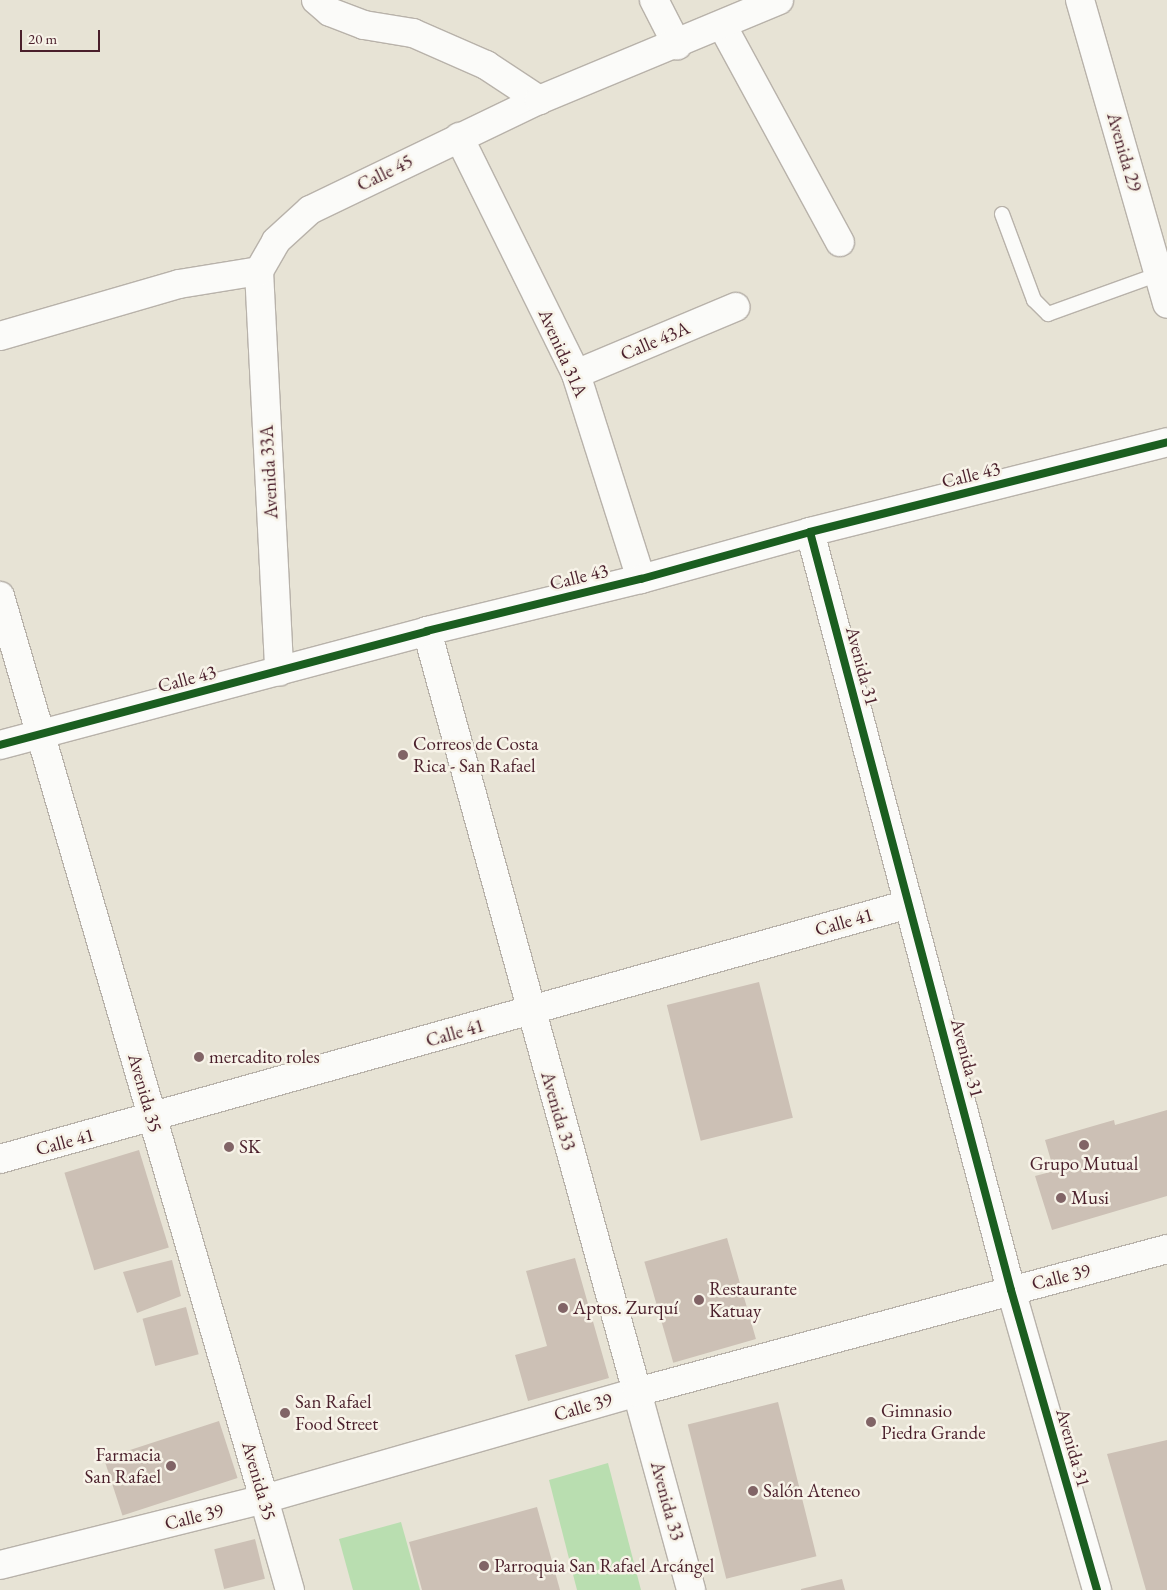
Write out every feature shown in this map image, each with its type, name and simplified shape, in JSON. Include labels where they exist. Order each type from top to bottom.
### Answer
[{"type":"street","points":[[316,0],[330,12],[364,25],[413,33],[486,65],[539,100]]},
{"type":"street","points":[[654,0],[678,44]]},
{"type":"street","name":"Calle 45","points":[[259,271],[276,241],[310,210],[539,100],[678,44],[779,0]]},
{"type":"street","name":"Avenida 29","points":[[1080,0],[1167,304]]},
{"type":"street","points":[[722,25],[840,242]]},
{"type":"street","name":"Avenida 31A","points":[[459,137],[576,374],[641,579]]},
{"type":"street","points":[[0,336],[179,284],[259,271]]},
{"type":"street","name":"Avenida 33A","points":[[259,271],[279,672]]},
{"type":"street","name":"Calle 43A","points":[[576,374],[735,307]]},
{"type":"street","name":"Calle 43","points":[[0,745],[427,631],[641,579],[810,532],[1167,442]]},
{"type":"street","name":"Avenida 31","points":[[810,532],[1011,1290],[1097,1590]]},
{"type":"street","name":"Avenida 35","points":[[0,596],[42,734],[290,1590]]},
{"type":"street","name":"Avenida 33","points":[[427,631],[530,1011],[691,1590]]},
{"type":"street","name":"Calle 41","points":[[0,1159],[152,1118],[909,904]]},
{"type":"street","name":"Calle 39","points":[[0,1565],[264,1499],[637,1392],[1167,1249]]},
{"type":"lane","points":[[1002,214],[1034,300],[1048,314],[1159,274]]},
{"type":"green space","points":[[608,1463],[641,1590],[577,1590],[549,1480]]},
{"type":"green space","points":[[401,1522],[420,1590],[353,1590],[339,1539]]},
{"type":"building","points":[[759,982],[793,1118],[701,1141],[667,1005]]},
{"type":"building","points":[[1167,1110],[1167,1196],[1052,1230],[1035,1176],[1054,1171],[1045,1140],[1114,1120],[1115,1125]]},
{"type":"building","points":[[139,1150],[169,1248],[94,1270],[64,1173]]},
{"type":"building","name":"Restaurante Katuay","points":[[727,1238],[756,1339],[673,1363],[644,1262]]},
{"type":"building","name":"Aptos. Zurquí","points":[[575,1258],[609,1378],[528,1401],[515,1355],[547,1346],[526,1271]]},
{"type":"building","points":[[172,1260],[181,1296],[137,1313],[123,1272]]},
{"type":"building","points":[[186,1307],[199,1354],[155,1366],[143,1319]]},
{"type":"building","name":"Salón Ateneo","points":[[778,1402],[816,1556],[726,1579],[688,1424]]},
{"type":"building","name":"Farmacia San Rafael","points":[[219,1421],[238,1478],[122,1515],[104,1458]]},
{"type":"building","points":[[1167,1440],[1167,1590],[1146,1590],[1107,1454]]},
{"type":"building","name":"Parroquia San Rafael Arcángel","points":[[537,1507],[560,1590],[422,1590],[409,1542]]},
{"type":"building","points":[[255,1539],[265,1579],[224,1589],[214,1549]]},
{"type":"building","points":[[842,1579],[845,1590],[801,1590],[801,1589]]},
{"type":"cycle path","points":[[0,745],[427,631],[641,579],[810,532],[1167,442]]},
{"type":"cycle path","points":[[810,532],[1011,1290],[1097,1590]]},
{"type":"place","name":"Correos de Costa Rica - San Rafael","points":[[403,755]]},
{"type":"place","name":"mercadito roles","points":[[199,1057]]},
{"type":"place","name":"Grupo Mutual","points":[[1084,1145]]},
{"type":"place","name":"SK","points":[[229,1147]]},
{"type":"place","name":"Musi","points":[[1061,1198]]},
{"type":"place","name":"Restaurante Katuay","points":[[699,1300]]},
{"type":"place","name":"Aptos. Zurquí","points":[[563,1308]]},
{"type":"place","name":"San Rafael Food Street","points":[[285,1413]]},
{"type":"place","name":"Gimnasio Piedra Grande","points":[[871,1422]]},
{"type":"place","name":"Farmacia San Rafael","points":[[171,1466]]},
{"type":"place","name":"Salón Ateneo","points":[[753,1491]]},
{"type":"place","name":"Parroquia San Rafael Arcángel","points":[[484,1566]]}]
